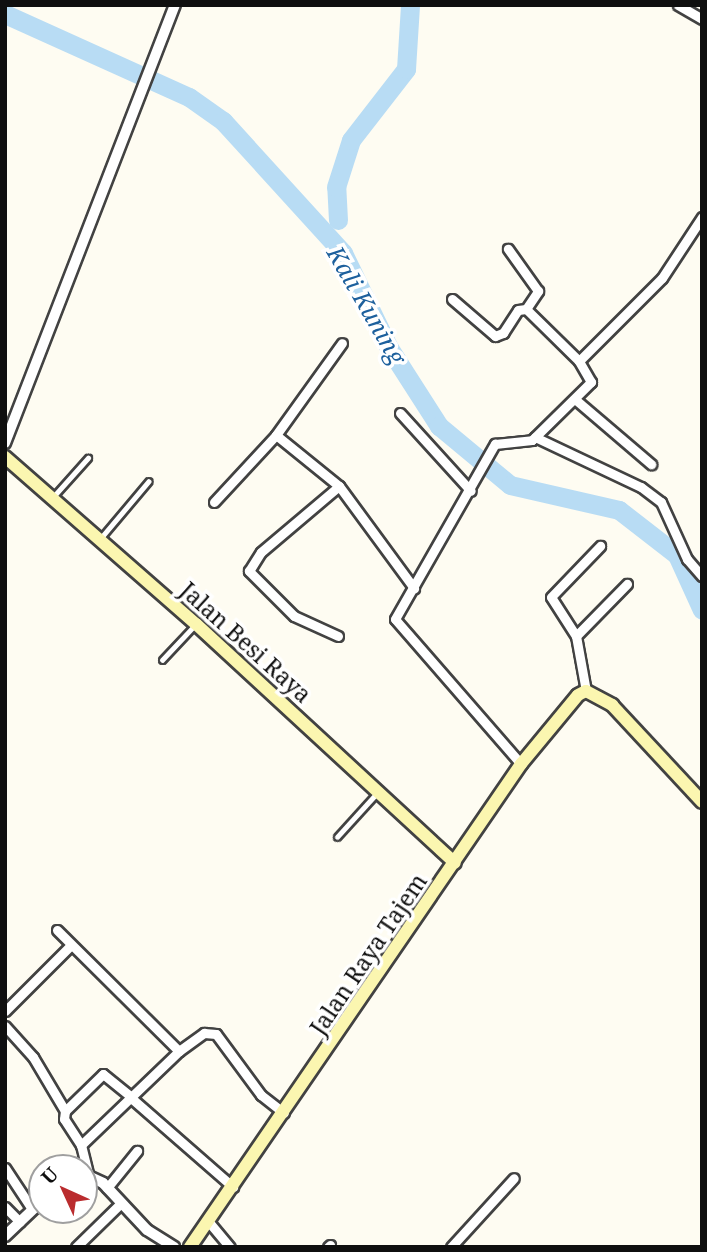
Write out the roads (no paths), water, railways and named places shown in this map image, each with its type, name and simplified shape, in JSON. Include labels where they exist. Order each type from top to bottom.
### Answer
[{"type":"main road","name":"Jalan Besi Raya","points":[[5,457],[196,624],[455,863]]},
{"type":"main road","name":"Jalan Raya Tajem","points":[[190,1246],[284,1113],[521,764],[565,707],[586,691]]},
{"type":"main road","points":[[586,691],[612,705],[702,802]]},
{"type":"street","points":[[5,443],[175,5]]},
{"type":"street","points":[[678,5],[702,19]]},
{"type":"street","points":[[579,361],[662,278],[702,217]]},
{"type":"street","points":[[508,249],[538,287],[526,309]]},
{"type":"street","points":[[452,299],[495,336],[518,310],[526,309]]},
{"type":"street","points":[[521,764],[396,622],[495,444],[522,444],[535,438],[576,400],[590,382],[579,361],[526,309]]},
{"type":"street","points":[[214,502],[276,435],[342,343]]},
{"type":"street","points":[[576,400],[652,464]]},
{"type":"street","points":[[400,413],[473,486]]},
{"type":"street","points":[[276,435],[339,486],[414,588]]},
{"type":"street","points":[[535,438],[641,487],[661,502],[687,559],[702,576]]},
{"type":"street","points":[[338,636],[294,616],[249,571],[261,552],[339,486]]},
{"type":"street","points":[[586,691],[576,636],[551,597],[600,546]]},
{"type":"street","points":[[576,636],[627,584]]},
{"type":"street","points":[[57,930],[179,1051]]},
{"type":"street","points":[[5,1011],[71,945]]},
{"type":"street","points":[[5,1026],[33,1057],[65,1111],[64,1119],[81,1146],[82,1154]]},
{"type":"street","points":[[81,1146],[130,1096],[204,1032],[216,1034],[261,1095],[284,1113]]},
{"type":"street","points":[[65,1111],[103,1074],[233,1187]]},
{"type":"street","points":[[107,1188],[137,1151]]},
{"type":"street","points":[[5,1167],[28,1203]]},
{"type":"street","points":[[451,1247],[514,1178]]},
{"type":"street","points":[[98,1182],[147,1230],[172,1245],[190,1246]]},
{"type":"street","points":[[76,1247],[121,1203]]},
{"type":"street","points":[[5,1207],[20,1222]]},
{"type":"street","points":[[5,1236],[28,1213]]},
{"type":"street","points":[[208,1222],[230,1247]]},
{"type":"lane","points":[[51,499],[88,458]]},
{"type":"lane","points":[[99,540],[148,482]]},
{"type":"lane","points":[[162,660],[196,624]]},
{"type":"lane","points":[[337,837],[378,792]]},
{"type":"waterway","points":[[338,220],[336,187],[351,140],[406,69],[410,5]]},
{"type":"waterway","name":"Kali Kuning","points":[[5,14],[189,97],[223,121],[343,253],[389,348],[439,426],[510,485],[619,510],[677,555],[702,610]]}]
